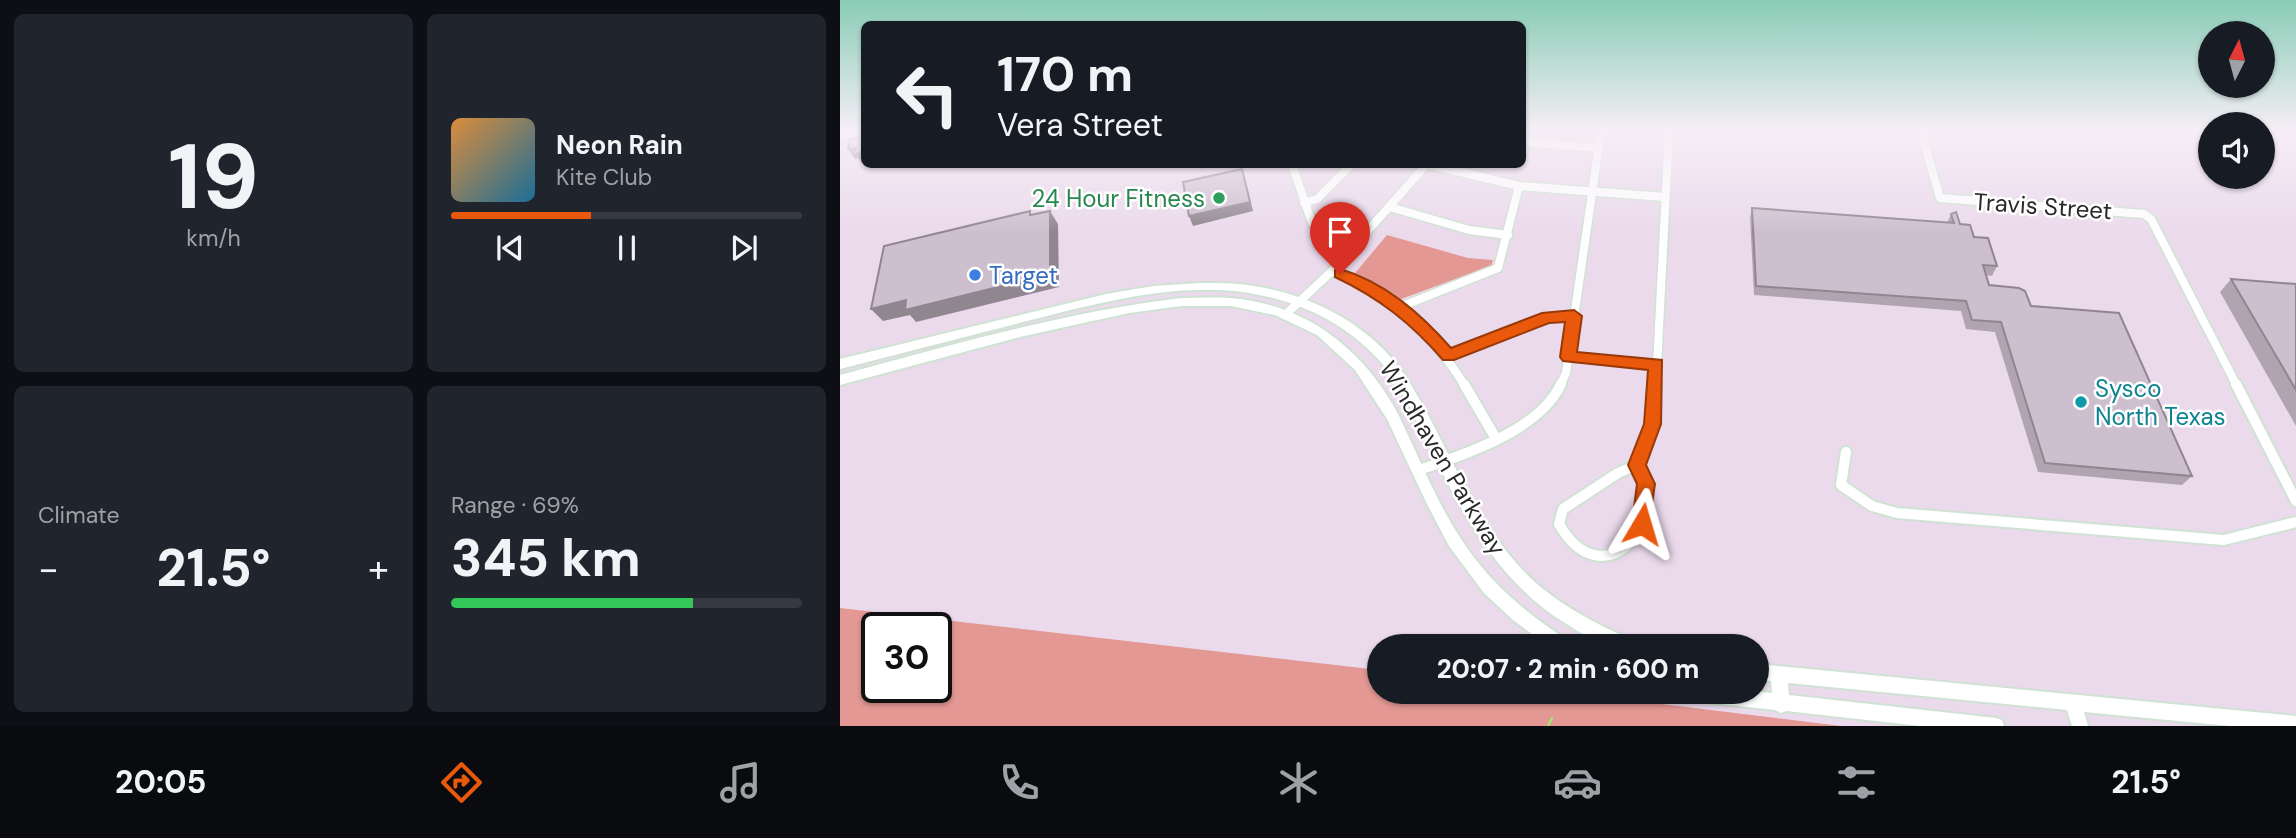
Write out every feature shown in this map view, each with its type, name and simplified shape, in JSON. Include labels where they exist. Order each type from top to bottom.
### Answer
[{"type":"main road","name":"Windhaven Parkway","points":[[840,364],[1129,293],[1194,286],[1254,290],[1298,301],[1346,325],[1380,352],[1403,385],[1480,531],[1521,580],[1559,610],[1604,634]]},
{"type":"main road","name":"Windhaven Parkway","points":[[840,380],[1071,320],[1147,304],[1188,301],[1241,303],[1285,315],[1331,338],[1368,373],[1449,530],[1482,580],[1525,620],[1545,634]]},
{"type":"main road","points":[[1069,306],[1071,320]]},
{"type":"main road","points":[[894,365],[896,350]]},
{"type":"main road","points":[[1769,673],[2296,724]]},
{"type":"main road","points":[[1779,674],[1781,705]]},
{"type":"main road","points":[[1769,703],[1996,726]]},
{"type":"main road","points":[[2073,704],[2080,726]]},
{"type":"street","points":[[1419,470],[1471,452],[1531,419],[1552,400],[1563,384],[1596,165]]},
{"type":"street","points":[[1637,465],[1618,473],[1563,509],[1559,524],[1572,543],[1599,556],[1616,553],[1632,543],[1642,524],[1646,484],[1637,465],[1652,424],[1667,165]]},
{"type":"street","name":"Travis Street","points":[[1931,165],[1940,198],[2146,215],[2296,501]]},
{"type":"street","points":[[1293,168],[1313,224],[1359,239]]},
{"type":"street","points":[[1304,203],[1317,199],[1348,168]]},
{"type":"street","points":[[1285,315],[1332,271],[1424,168]]},
{"type":"street","points":[[1443,168],[1519,187],[1665,197]]},
{"type":"street","points":[[1399,307],[1496,270],[1501,264],[1519,187]]},
{"type":"street","points":[[1390,207],[1469,230],[1508,235]]},
{"type":"street","points":[[1332,271],[1373,289],[1422,326],[1448,356],[1495,437]]},
{"type":"street","points":[[1448,356],[1548,317],[1574,316]]},
{"type":"street","points":[[1568,357],[1657,365]]},
{"type":"street","points":[[1846,452],[1840,485],[1872,506],[1896,513],[2224,540],[2296,522]]},
{"type":"shaded area","points":[[1387,235],[1468,258],[1493,260],[1491,266],[1401,299],[1355,273]]},
{"type":"shaded area","points":[[840,608],[875,612],[861,612],[861,703],[952,703],[952,621],[1367,669],[1367,704],[1662,704],[1841,726],[840,726]]},
{"type":"building","name":"24 Hour Fitness","points":[[1242,169],[1250,202],[1189,216],[1183,182]]},
{"type":"building","name":"Sysco North Texas","points":[[1752,208],[1954,223],[1951,214],[1956,212],[1960,224],[1970,225],[1974,237],[1988,238],[1997,266],[1983,265],[1989,285],[2025,291],[2031,306],[2119,313],[2192,476],[2045,463],[2001,322],[1972,320],[1966,301],[1756,286]]},
{"type":"building","name":"Target","points":[[1030,211],[1030,215],[1050,211],[1050,274],[905,310],[906,300],[871,309],[884,246]]},
{"type":"building","points":[[2231,279],[2296,284],[2296,390]]},
{"type":"waterway","points":[[1548,726],[1552,718]]},
{"type":"place","name":"24 Hour Fitness","points":[[1219,198]]},
{"type":"place","name":"Target","points":[[975,275]]},
{"type":"place","name":"Sysco North Texas","points":[[2081,402]]},
{"type":"route","points":[[1340,274],[1391,300],[1422,326],[1448,356],[1548,317],[1574,316],[1568,357],[1657,365],[1652,424],[1637,465],[1646,484],[1642,524]]}]
